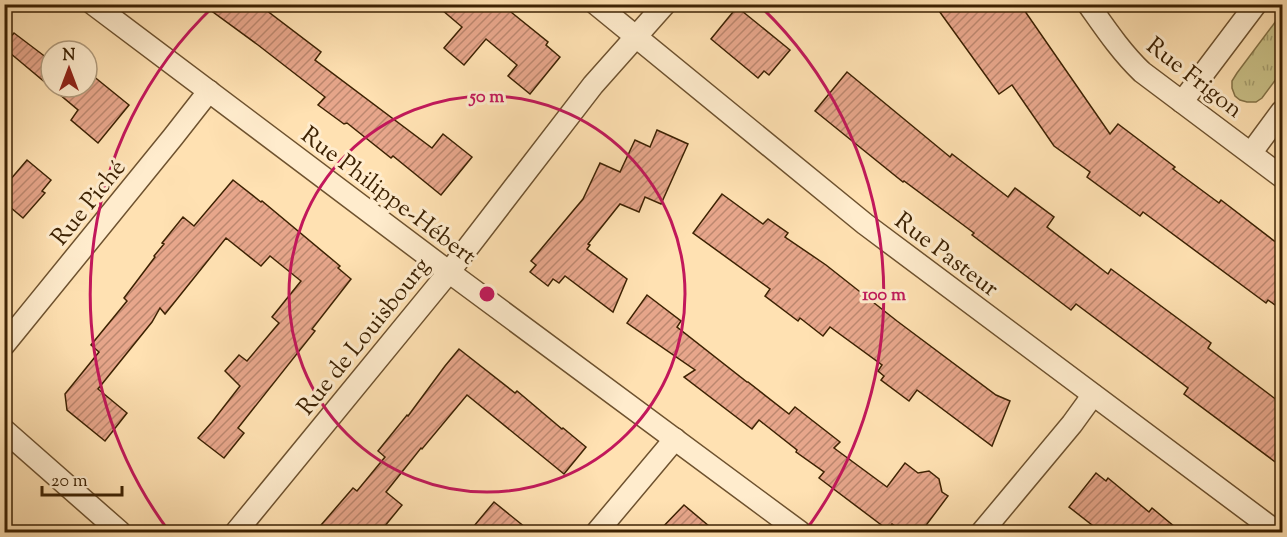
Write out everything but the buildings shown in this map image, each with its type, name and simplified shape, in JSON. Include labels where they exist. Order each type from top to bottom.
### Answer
[{"type":"street","name":"Rue Philippe-Hébert","points":[[93,4],[800,532]]},
{"type":"street","name":"Rue Pasteur","points":[[596,4],[865,224],[1277,532]]},
{"type":"street","name":"Rue de Louisbourg","points":[[236,532],[449,272],[593,85],[665,4]]},
{"type":"street","name":"Rue Frigon","points":[[1088,4],[1110,37],[1142,72],[1282,177]]},
{"type":"street","points":[[1182,102],[1256,4]]},
{"type":"street","name":"Rue Piché","points":[[4,345],[209,91]]},
{"type":"street","points":[[1251,153],[1282,111]]},
{"type":"street","points":[[982,532],[1072,424],[1093,395]]},
{"type":"street","points":[[4,430],[120,532]]},
{"type":"street","points":[[597,532],[675,439]]},
{"type":"green space","points":[[1282,13],[1282,71],[1262,98],[1256,102],[1240,100],[1235,96],[1232,81]]}]
